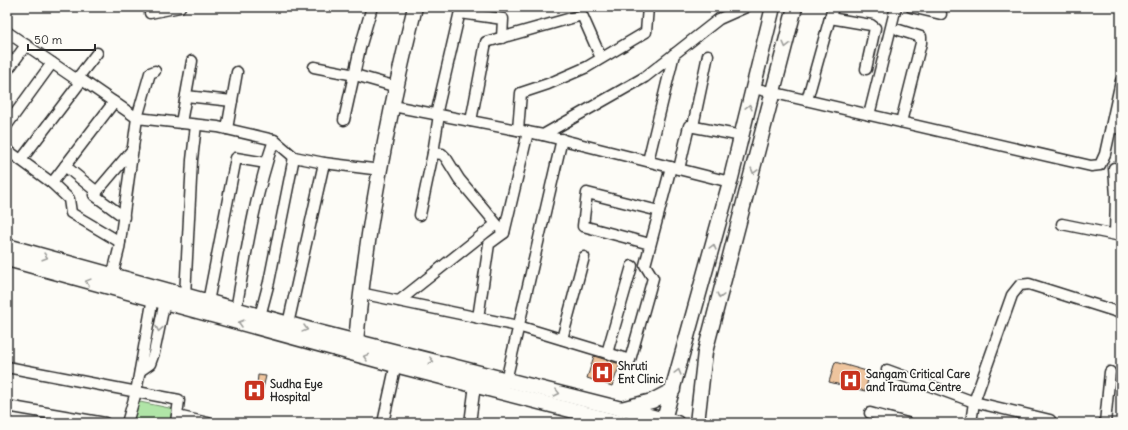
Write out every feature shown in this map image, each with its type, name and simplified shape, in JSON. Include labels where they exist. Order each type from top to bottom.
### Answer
[{"type":"street","points":[[150,13],[180,7]]},
{"type":"street","points":[[344,120],[360,48],[372,7]]},
{"type":"street","points":[[356,342],[360,293],[381,170],[393,106],[415,7]]},
{"type":"street","points":[[478,318],[489,244],[504,233],[523,131],[521,93],[548,84],[601,58],[646,32],[648,7]]},
{"type":"street","points":[[543,134],[645,77],[719,19],[746,7]]},
{"type":"street","points":[[7,259],[111,282],[397,359],[504,386],[621,419],[668,422],[673,390],[730,182],[773,7]]},
{"type":"street","points":[[697,423],[705,352],[774,93],[795,7]]},
{"type":"street","points":[[807,100],[833,7]]},
{"type":"street","points":[[869,115],[896,7]]},
{"type":"street","points":[[911,7],[929,9],[941,14]]},
{"type":"street","points":[[420,215],[433,153],[438,115],[461,10],[502,19],[502,38]]},
{"type":"street","points":[[471,121],[486,42],[582,16],[601,58]]},
{"type":"street","points":[[830,18],[871,25],[875,28],[866,69]]},
{"type":"street","points":[[899,30],[921,36],[921,43],[901,122]]},
{"type":"street","points":[[7,32],[78,81],[82,80],[137,118],[196,125],[274,140],[294,157],[324,163],[381,170]]},
{"type":"street","points":[[7,72],[26,44]]},
{"type":"street","points":[[21,160],[97,53]]},
{"type":"street","points":[[648,161],[674,54]]},
{"type":"street","points":[[693,126],[708,55]]},
{"type":"street","points":[[181,123],[192,61]]},
{"type":"street","points":[[7,125],[52,63]]},
{"type":"street","points":[[314,67],[355,75],[397,87]]},
{"type":"street","points":[[111,282],[124,217],[137,118],[150,73],[155,71]]},
{"type":"street","points":[[227,130],[237,72]]},
{"type":"street","points":[[753,88],[1090,166],[1100,165],[1105,154],[1111,127],[1119,102],[1121,81]]},
{"type":"street","points":[[186,96],[232,101]]},
{"type":"street","points":[[52,183],[114,102]]},
{"type":"street","points":[[393,106],[543,134],[730,182]]},
{"type":"street","points":[[185,296],[192,160],[196,125]]},
{"type":"street","points":[[360,293],[518,326],[630,360],[653,278],[645,265],[650,244],[659,211],[689,126],[742,136]]},
{"type":"street","points":[[1111,127],[1121,129]]},
{"type":"street","points":[[504,386],[562,139]]},
{"type":"street","points":[[236,310],[247,246],[266,163],[274,140]]},
{"type":"street","points":[[7,150],[52,183],[69,199],[71,213],[120,242]]},
{"type":"street","points":[[124,217],[94,195],[133,150]]},
{"type":"street","points":[[433,153],[442,154],[446,158],[459,179],[504,233]]},
{"type":"street","points":[[1062,224],[1119,234],[1116,196],[1117,169],[1105,154]]},
{"type":"street","points":[[260,316],[269,282],[294,157]]},
{"type":"street","points":[[208,302],[236,158],[266,163]]},
{"type":"street","points":[[288,324],[324,163]]},
{"type":"street","points":[[65,166],[97,192]]},
{"type":"street","points":[[650,244],[583,226],[587,193],[659,211]]},
{"type":"street","points":[[399,301],[496,224]]},
{"type":"street","points":[[7,246],[111,282]]},
{"type":"street","points":[[562,339],[584,257]]},
{"type":"street","points":[[607,353],[632,266]]},
{"type":"street","points":[[971,423],[974,402],[1012,295],[1020,285],[1029,284],[1121,313]]},
{"type":"street","points":[[160,295],[185,296],[356,342],[397,359],[475,385],[504,386]]},
{"type":"street","points":[[127,423],[136,392],[140,371],[150,364],[154,353],[160,295]]},
{"type":"street","points":[[383,423],[397,359]]},
{"type":"street","points":[[7,367],[179,400],[176,420],[208,423]]},
{"type":"street","points":[[887,370],[974,402],[1050,420]]},
{"type":"street","points":[[1105,423],[1110,372]]},
{"type":"street","points":[[470,423],[475,385]]},
{"type":"street","points":[[621,419],[673,390]]},
{"type":"street","points":[[7,406],[105,423]]},
{"type":"street","points":[[870,413],[907,423]]},
{"type":"green space","points":[[135,401],[174,409],[172,423],[132,423]]},
{"type":"building","points":[[594,356],[620,364],[612,386],[587,378]]},
{"type":"building","points":[[835,362],[870,372],[865,391],[829,382]]},
{"type":"building","points":[[258,375],[266,376],[261,397],[247,394],[249,384],[257,385]]},
{"type":"place","name":"Shruti Ent Clinic","points":[[603,372]]},
{"type":"place","name":"Sangam Critical Care and Trauma Centre","points":[[851,380]]},
{"type":"place","name":"Sudha Eye Hospital","points":[[255,390]]}]
